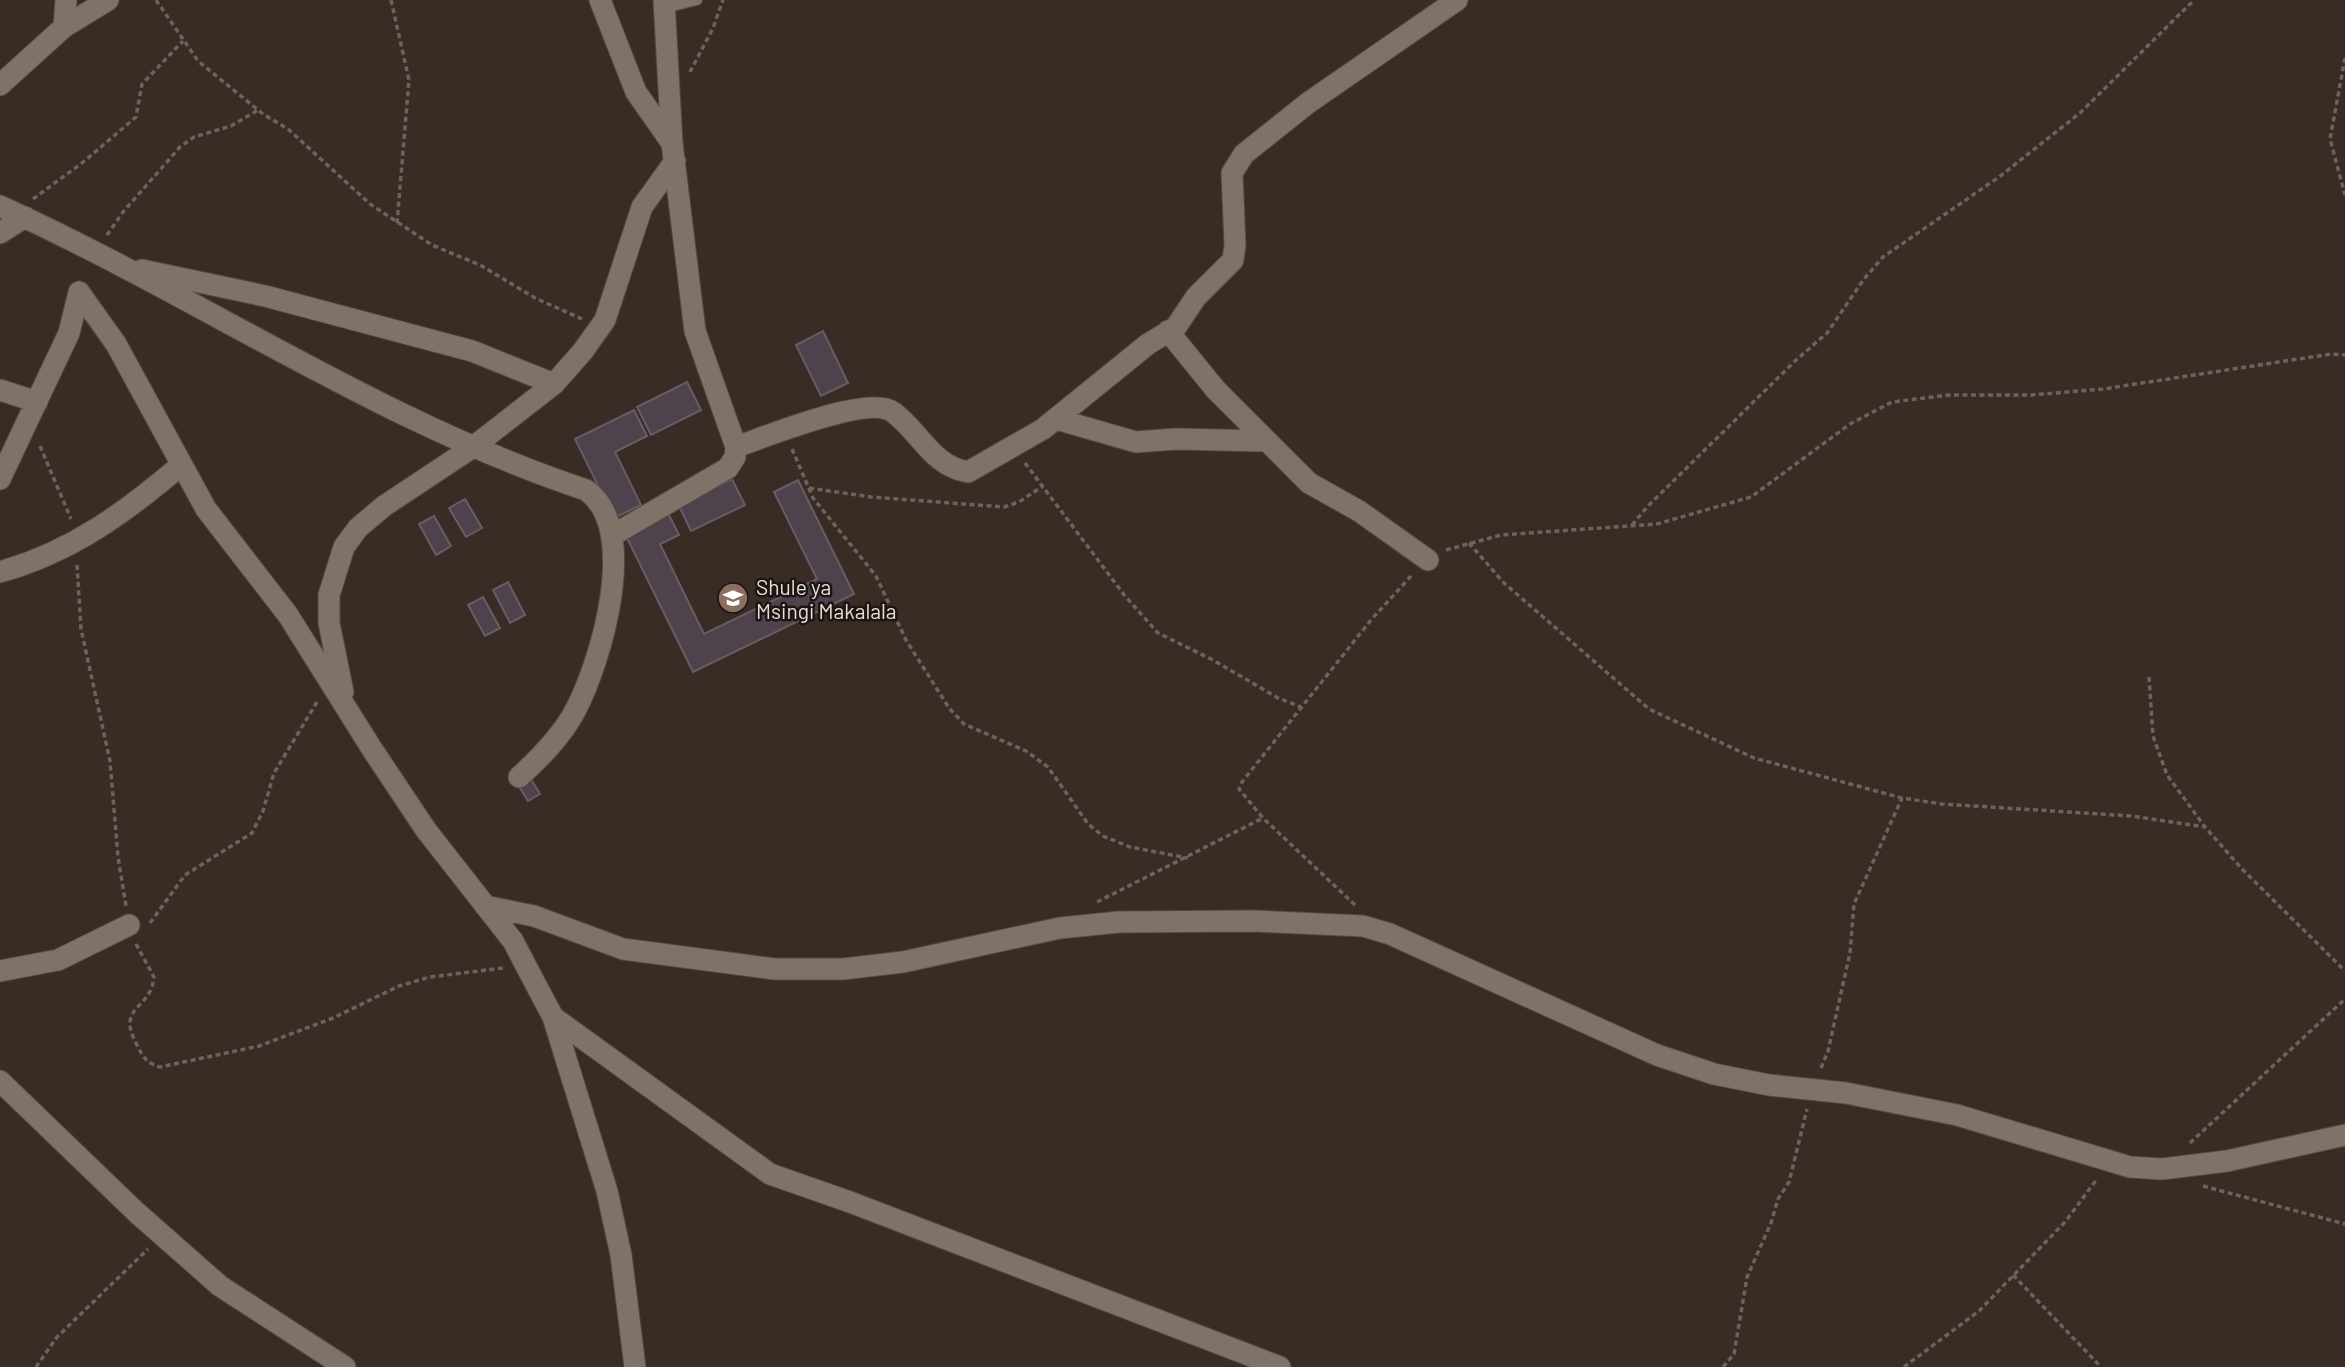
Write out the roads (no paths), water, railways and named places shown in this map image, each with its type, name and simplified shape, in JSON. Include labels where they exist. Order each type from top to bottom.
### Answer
[{"type":"street","points":[[64,27],[66,0]]},
{"type":"street","points":[[0,85],[64,27],[108,0]]},
{"type":"street","points":[[600,0],[636,92],[673,152]]},
{"type":"street","points":[[736,447],[860,408],[883,408],[898,416],[942,462],[958,470],[976,469],[1013,447],[1056,419],[1176,327],[1196,297],[1233,260],[1235,245],[1232,173],[1244,153],[1308,103],[1457,0]]},
{"type":"street","points":[[613,535],[728,468],[735,457],[736,447],[695,331],[673,152],[664,4]]},
{"type":"street","points":[[346,707],[329,623],[329,595],[344,547],[358,528],[384,506],[473,447],[554,384],[599,327],[613,298],[642,207],[673,152]]},
{"type":"street","points":[[0,233],[14,212],[96,252],[321,374],[473,447],[586,490],[603,507],[613,535],[615,559],[599,655],[569,720],[537,761],[519,777]]},
{"type":"street","points":[[119,265],[265,296],[446,344],[554,384]]},
{"type":"street","points":[[0,479],[69,333],[79,292],[116,344],[206,509],[288,615],[426,830],[513,941],[553,1017],[607,1191],[621,1255],[635,1367]]},
{"type":"street","points":[[1168,331],[1216,390],[1308,482],[1359,511],[1428,560]]},
{"type":"street","points":[[0,390],[37,402]]},
{"type":"street","points":[[1056,419],[1136,442],[1175,439],[1265,441]]},
{"type":"street","points":[[0,572],[77,543],[145,496],[181,466]]},
{"type":"street","points":[[485,906],[534,916],[623,948],[775,970],[843,969],[903,962],[1060,928],[1119,922],[1253,920],[1363,926],[1385,932],[1657,1055],[1714,1074],[1846,1093],[1957,1115],[2130,1167],[2162,1169],[2227,1161],[2345,1135]]},
{"type":"street","points":[[0,971],[58,960],[132,932]]},
{"type":"street","points":[[553,1017],[770,1174],[850,1202],[1280,1367]]},
{"type":"street","points":[[0,1082],[220,1286],[345,1367]]},
{"type":"lane","points":[[664,4],[697,0]]},
{"type":"place","name":"Shule ya Msingi Makalala","points":[[733,598]]}]
